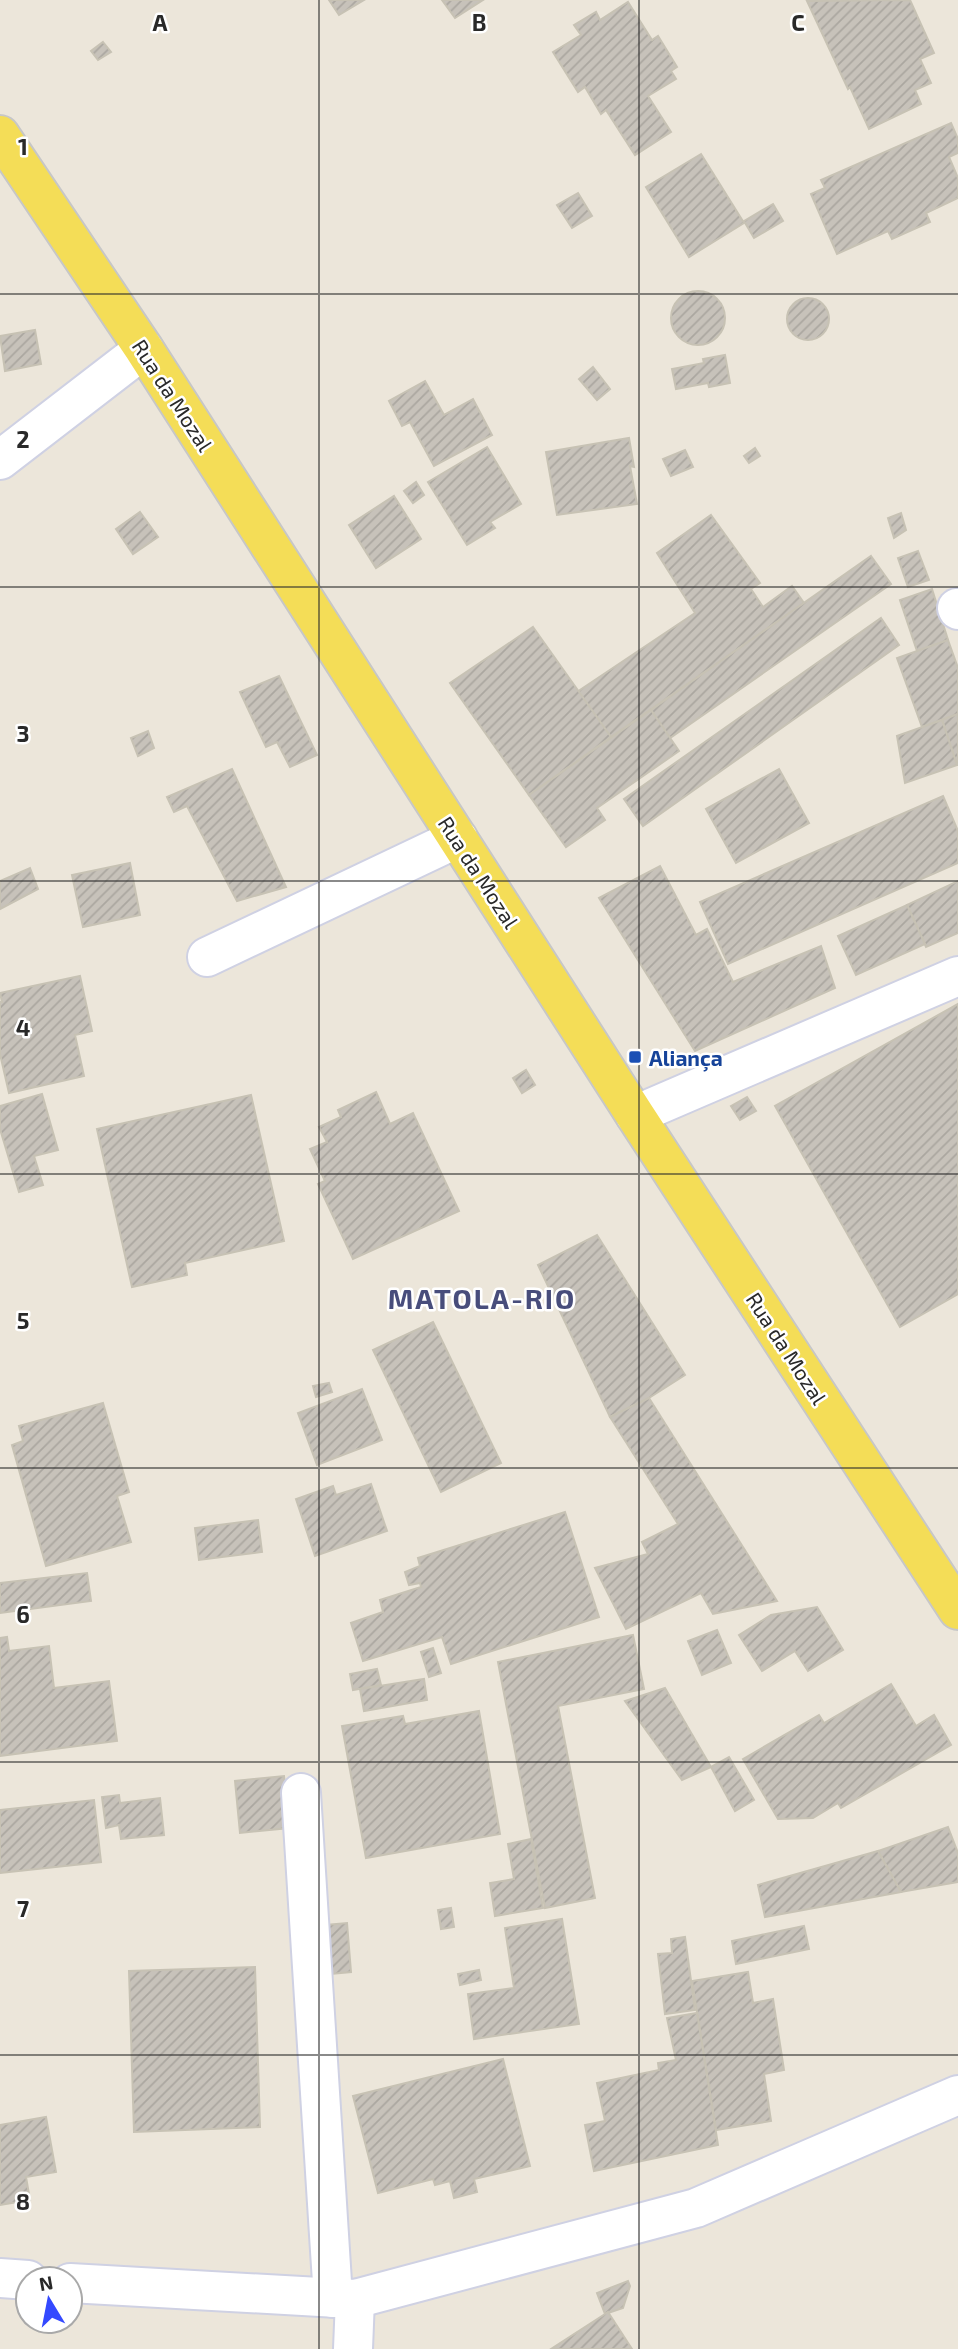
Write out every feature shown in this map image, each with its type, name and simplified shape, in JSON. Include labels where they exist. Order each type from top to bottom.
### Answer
[{"type":"main road","name":"Rua da Mozal","points":[[4,149],[144,349],[635,1115],[958,1610]]},
{"type":"street","points":[[0,460],[144,349]]},
{"type":"street","points":[[207,957],[458,838]]},
{"type":"street","points":[[635,1115],[958,976]]},
{"type":"street","points":[[301,1793],[344,2299],[353,2349]]},
{"type":"street","points":[[84,2284],[344,2299],[696,2208],[958,2095]]},
{"type":"building","points":[[329,0],[364,0],[339,15]]},
{"type":"building","points":[[442,0],[483,0],[455,18]]},
{"type":"building","points":[[910,0],[934,53],[920,59],[931,83],[915,90],[921,104],[869,129],[807,1]]},
{"type":"building","points":[[628,2],[652,40],[658,36],[677,67],[671,71],[676,79],[648,96],[671,132],[635,155],[606,110],[601,114],[585,87],[578,92],[553,52],[581,35],[574,25],[596,12],[600,20]]},
{"type":"building","points":[[103,42],[111,52],[98,60],[91,51]]},
{"type":"building","points":[[951,123],[958,139],[958,153],[949,157],[958,178],[958,198],[926,213],[930,222],[892,239],[888,231],[837,254],[811,194],[825,188],[821,180]]},
{"type":"building","points":[[701,154],[744,223],[689,257],[646,187]]},
{"type":"building","points":[[578,193],[592,216],[572,228],[557,205]]},
{"type":"building","points":[[773,204],[783,221],[754,238],[744,221]]},
{"type":"building","points":[[698,291],[717,299],[725,318],[717,337],[698,345],[679,337],[671,318],[679,299]]},
{"type":"building","points":[[808,298],[823,304],[829,319],[823,334],[808,340],[793,334],[787,319],[793,304]]},
{"type":"building","points":[[35,330],[41,364],[5,371],[0,336]]},
{"type":"building","points":[[725,355],[730,383],[709,387],[708,383],[676,389],[672,369],[704,363],[703,359]]},
{"type":"building","points":[[593,367],[610,389],[597,400],[579,379]]},
{"type":"building","points":[[425,381],[444,415],[473,399],[492,435],[434,466],[410,422],[402,426],[389,401]]},
{"type":"building","points":[[629,438],[634,467],[630,466],[637,504],[557,515],[546,452]]},
{"type":"building","points":[[487,447],[521,504],[490,522],[495,528],[467,545],[428,482]]},
{"type":"building","points":[[755,448],[760,456],[749,463],[744,456]]},
{"type":"building","points":[[685,450],[693,467],[671,476],[663,459]]},
{"type":"building","points":[[416,482],[424,495],[413,503],[404,491]]},
{"type":"building","points":[[394,496],[421,539],[376,568],[349,525]]},
{"type":"building","points":[[140,512],[158,537],[133,554],[116,529]]},
{"type":"building","points":[[901,513],[906,530],[894,538],[888,518]]},
{"type":"building","points":[[711,515],[760,583],[751,589],[763,607],[792,586],[804,603],[611,737],[577,692],[695,613],[657,553]]},
{"type":"building","points":[[918,551],[929,580],[908,587],[898,558]]},
{"type":"building","points":[[871,556],[891,584],[670,738],[651,710]]},
{"type":"building","points":[[932,589],[948,640],[917,651],[900,600]]},
{"type":"building","points":[[881,618],[899,645],[643,826],[624,799]]},
{"type":"building","points":[[533,627],[611,737],[529,795],[450,683]]},
{"type":"building","points":[[948,640],[958,668],[958,714],[922,727],[897,658]]},
{"type":"building","points":[[279,676],[317,755],[290,767],[277,742],[266,747],[240,692]]},
{"type":"building","points":[[651,710],[679,751],[597,808],[605,820],[566,847],[529,795]]},
{"type":"building","points":[[958,714],[958,765],[957,765],[942,720]]},
{"type":"building","points":[[942,720],[957,765],[905,783],[897,736]]},
{"type":"building","points":[[148,731],[154,748],[138,756],[131,738]]},
{"type":"building","points":[[232,769],[286,887],[237,901],[187,806],[174,812],[167,797]]},
{"type":"building","points":[[779,769],[809,823],[736,863],[706,809]]},
{"type":"building","points":[[943,796],[958,831],[958,863],[728,964],[700,902]]},
{"type":"building","points":[[130,863],[140,915],[83,927],[72,875]]},
{"type":"building","points":[[660,866],[696,935],[707,929],[733,982],[821,946],[835,988],[695,1051],[599,898]]},
{"type":"building","points":[[30,868],[38,889],[0,909],[0,881]]},
{"type":"building","points":[[958,881],[958,933],[926,947],[907,905]]},
{"type":"building","points":[[907,905],[925,944],[856,975],[838,936]]},
{"type":"building","points":[[80,976],[92,1031],[75,1035],[84,1076],[9,1093],[0,1054],[0,993]]},
{"type":"building","points":[[958,1004],[958,1294],[900,1327],[775,1106]]},
{"type":"building","points":[[526,1070],[535,1085],[522,1093],[513,1078]]},
{"type":"building","points":[[376,1092],[390,1124],[413,1113],[459,1211],[353,1259],[318,1184],[325,1181],[310,1149],[327,1142],[319,1127],[341,1117],[338,1110]]},
{"type":"building","points":[[42,1094],[58,1150],[34,1156],[43,1185],[19,1192],[0,1129],[0,1106]]},
{"type":"building","points":[[251,1095],[284,1241],[185,1263],[187,1275],[132,1287],[97,1129]]},
{"type":"building","points":[[747,1097],[756,1111],[740,1120],[731,1106]]},
{"type":"building","points":[[597,1235],[685,1375],[649,1398],[610,1417],[538,1265]]},
{"type":"building","points":[[433,1322],[501,1463],[441,1492],[373,1350]]},
{"type":"building","points":[[329,1383],[332,1392],[316,1397],[313,1386]]},
{"type":"building","points":[[362,1389],[382,1440],[317,1465],[298,1413]]},
{"type":"building","points":[[649,1398],[777,1601],[713,1614],[701,1593],[626,1629],[595,1568],[648,1554],[642,1542],[678,1524],[610,1417]]},
{"type":"building","points":[[103,1403],[129,1492],[117,1496],[131,1542],[46,1566],[12,1445],[23,1441],[19,1426]]},
{"type":"building","points":[[371,1484],[387,1531],[315,1556],[296,1499],[333,1486],[336,1495]]},
{"type":"building","points":[[565,1512],[599,1617],[451,1664],[442,1637],[363,1661],[351,1623],[383,1612],[380,1600],[421,1587],[420,1583],[409,1585],[405,1572],[420,1566],[418,1558]]},
{"type":"building","points":[[258,1520],[262,1552],[199,1560],[195,1528]]},
{"type":"building","points":[[87,1573],[91,1601],[0,1613],[0,1583]]},
{"type":"building","points":[[817,1607],[843,1650],[808,1671],[795,1651],[762,1671],[739,1635],[771,1615]]},
{"type":"building","points":[[717,1630],[731,1663],[702,1675],[688,1641]]},
{"type":"building","points":[[633,1635],[644,1689],[558,1706],[595,1898],[545,1908],[498,1662]]},
{"type":"building","points":[[7,1637],[9,1651],[49,1646],[54,1688],[109,1681],[117,1741],[0,1756],[0,1638]]},
{"type":"building","points":[[433,1648],[441,1673],[429,1677],[421,1652]]},
{"type":"building","points":[[377,1669],[381,1685],[353,1690],[350,1674]]},
{"type":"building","points":[[424,1679],[427,1700],[364,1711],[360,1689]]},
{"type":"building","points":[[891,1684],[916,1726],[934,1715],[951,1745],[841,1808],[838,1803],[813,1818],[778,1819],[743,1759],[819,1715],[824,1723]]},
{"type":"building","points":[[665,1688],[711,1767],[682,1780],[625,1701]]},
{"type":"building","points":[[479,1711],[500,1834],[366,1858],[342,1726],[403,1716],[405,1724]]},
{"type":"building","points":[[729,1757],[754,1800],[735,1811],[711,1767]]},
{"type":"building","points":[[284,1776],[289,1828],[240,1833],[235,1781]]},
{"type":"building","points":[[119,1795],[120,1803],[160,1798],[164,1835],[121,1839],[119,1825],[106,1828],[102,1797]]},
{"type":"building","points":[[94,1800],[101,1862],[0,1873],[0,1810]]},
{"type":"building","points":[[948,1827],[958,1853],[958,1882],[901,1892],[878,1851]]},
{"type":"building","points":[[531,1839],[543,1908],[495,1916],[490,1883],[514,1879],[508,1844]]},
{"type":"building","points":[[878,1851],[901,1892],[765,1917],[758,1885]]},
{"type":"building","points":[[451,1908],[454,1927],[441,1929],[438,1910]]},
{"type":"building","points":[[562,1919],[579,2024],[474,2039],[468,1994],[514,1988],[505,1928]]},
{"type":"building","points":[[347,1923],[351,1972],[331,1974],[326,1925]]},
{"type":"building","points":[[804,1926],[809,1949],[736,1964],[732,1941]]},
{"type":"building","points":[[685,1937],[695,2010],[665,2014],[658,1954],[672,1953],[671,1939]]},
{"type":"building","points":[[255,1967],[260,2127],[134,2132],[129,1971]]},
{"type":"building","points":[[479,1970],[481,1980],[460,1985],[458,1974]]},
{"type":"building","points":[[748,1972],[753,2003],[773,1999],[784,2070],[764,2074],[771,2121],[716,2130],[692,1981]]},
{"type":"building","points":[[697,2013],[718,2145],[594,2171],[585,2125],[605,2121],[597,2083],[659,2070],[658,2063],[676,2060],[667,2018]]},
{"type":"building","points":[[503,2059],[530,2166],[474,2179],[477,2192],[454,2198],[450,2181],[435,2185],[433,2179],[378,2193],[353,2096]]},
{"type":"building","points":[[46,2117],[56,2172],[26,2177],[30,2200],[0,2205],[0,2125]]},
{"type":"building","points":[[628,2281],[630,2286],[623,2308],[605,2314],[597,2293]]},
{"type":"building","points":[[608,2312],[632,2349],[551,2349],[605,2314]]},
{"type":"place","name":"Aliança","points":[[635,1057]]},
{"type":"district","name":"MATOLA-RIO","points":[[482,1298]]}]
